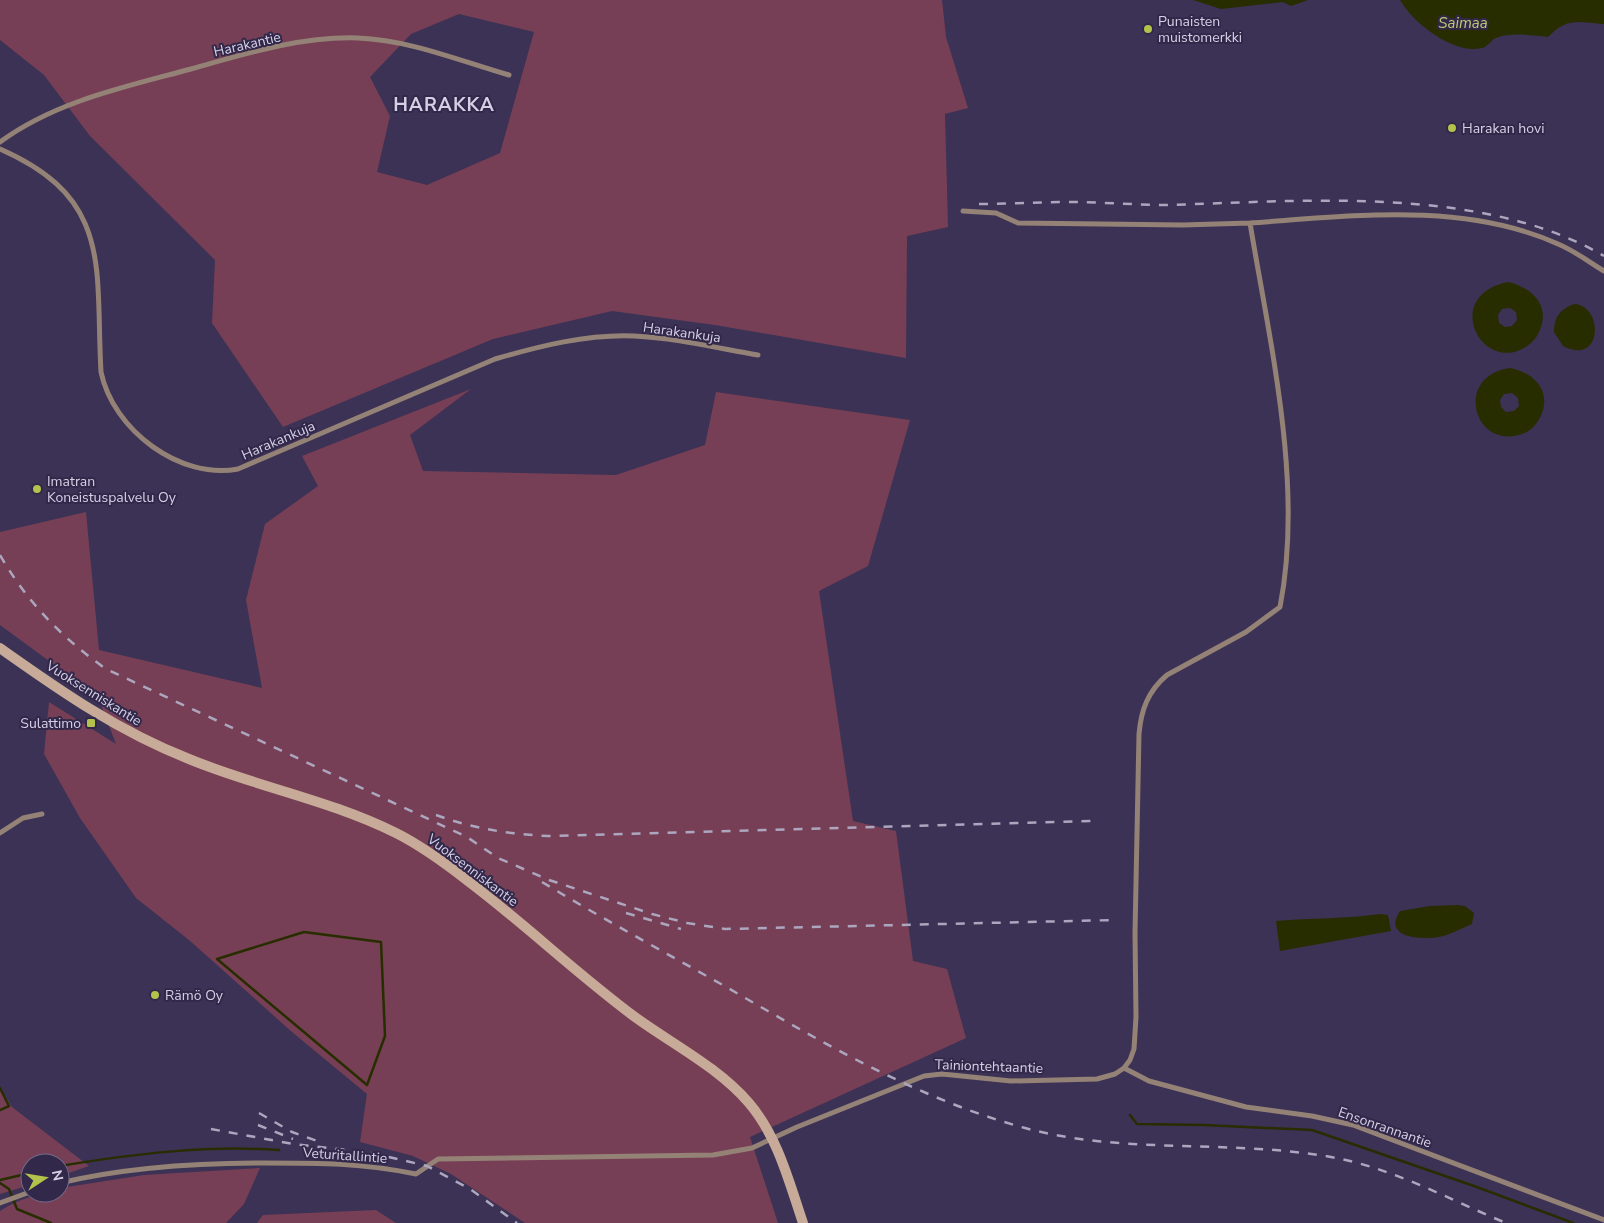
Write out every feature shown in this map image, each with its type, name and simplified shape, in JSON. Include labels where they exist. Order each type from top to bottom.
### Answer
[{"type":"street","name":"Harakantie","points":[[0,142],[27,124],[63,107],[110,91],[237,56],[329,39],[359,38],[404,44],[509,75]]},
{"type":"street","name":"Harakankuja","points":[[0,149],[42,172],[73,202],[93,240],[98,270],[101,372],[104,386],[115,407],[144,439],[161,452],[201,470],[221,472],[238,469],[495,359],[544,346],[603,336],[632,336],[661,338],[758,355]]},
{"type":"street","points":[[963,212],[996,213],[1018,223],[1183,225],[1250,223],[1363,215],[1466,218],[1527,232],[1556,243],[1604,271]]},
{"type":"street","points":[[1124,1068],[1134,1049],[1136,1017],[1135,933],[1139,734],[1144,708],[1155,685],[1167,675],[1246,632],[1280,607],[1287,574],[1287,468],[1282,420],[1250,223]]},
{"type":"street","name":"Vuoksenniskantie","points":[[0,648],[78,703],[119,728],[192,761],[362,817],[427,850],[481,891],[633,1016],[737,1090],[764,1123],[773,1139],[803,1223]]},
{"type":"street","points":[[0,833],[23,818],[42,814]]},
{"type":"street","name":"Tainiontehtaantie","points":[[773,1139],[924,1076],[948,1074],[1011,1081],[1097,1079],[1115,1074],[1124,1068]]},
{"type":"street","name":"Ensonrannantie","points":[[1124,1068],[1149,1081],[1246,1107],[1312,1116],[1353,1125],[1604,1220]]},
{"type":"street","name":"Veturitallintie","points":[[70,1181],[125,1171],[222,1163],[361,1164],[416,1174],[438,1160],[696,1156],[752,1148],[773,1139]]},
{"type":"street","points":[[0,1203],[20,1196]]},
{"type":"shaded area","points":[[0,0],[942,0],[946,37],[968,108],[945,114],[948,227],[907,236],[906,358],[715,325],[612,311],[493,339],[283,427],[212,323],[215,260],[90,136],[44,75],[0,40]],"holes":[[[459,14],[534,32],[500,153],[427,185],[377,172],[390,116],[370,77],[411,34]]]},
{"type":"shaded area","points":[[471,389],[410,435],[423,471],[616,475],[705,445],[716,392],[910,420],[868,566],[819,591],[853,821],[896,831],[913,961],[947,969],[966,1038],[750,1137],[778,1223],[525,1223],[451,1174],[413,1156],[360,1142],[367,1094],[292,1032],[189,940],[136,898],[80,818],[44,754],[49,702],[116,744],[98,697],[0,625],[0,532],[86,512],[99,650],[262,688],[246,600],[265,524],[318,486],[302,456]]},
{"type":"shaded area","points":[[0,1088],[12,1107],[89,1166],[70,1173],[70,1153],[20,1153],[20,1188],[0,1194]]},
{"type":"shaded area","points":[[260,1168],[244,1204],[226,1223],[0,1223],[0,1211],[20,1200],[20,1203],[70,1203],[70,1187],[144,1175]]},
{"type":"shaded area","points":[[376,1210],[396,1223],[257,1223],[263,1215]]},
{"type":"water","points":[[1193,0],[1308,0],[1291,6],[1283,2],[1221,9]]},
{"type":"water","name":"Saimaa","points":[[1400,0],[1604,0],[1604,24],[1573,22],[1561,26],[1548,37],[1506,35],[1494,39],[1487,46],[1471,49],[1459,47],[1435,35],[1414,18]]},
{"type":"water","points":[[1508,282],[1533,294],[1542,308],[1543,317],[1537,336],[1530,344],[1520,350],[1505,353],[1491,349],[1481,340],[1474,328],[1473,314],[1477,301],[1488,289]],"holes":[[[1510,308],[1516,312],[1517,320],[1512,326],[1505,327],[1499,323],[1498,315],[1502,309]]]},
{"type":"water","points":[[1574,304],[1584,307],[1591,314],[1595,333],[1592,342],[1586,348],[1576,350],[1563,346],[1554,332],[1555,322],[1559,314],[1565,308]]},
{"type":"water","points":[[1510,368],[1518,370],[1526,373],[1542,389],[1544,404],[1542,413],[1539,420],[1529,431],[1522,434],[1505,436],[1492,432],[1482,423],[1477,410],[1476,397],[1481,384],[1492,374]],"holes":[[[1512,393],[1518,398],[1519,406],[1514,411],[1506,412],[1501,407],[1500,400],[1504,394]]]},
{"type":"water","points":[[1430,906],[1465,906],[1474,913],[1472,924],[1447,935],[1431,938],[1414,937],[1400,932],[1396,927],[1396,920],[1400,911]]},
{"type":"water","points":[[1388,915],[1391,931],[1280,951],[1276,921]]},
{"type":"waterway","points":[[304,932],[381,942],[385,1036],[367,1085],[217,959],[304,932]]},
{"type":"waterway","points":[[0,1088],[9,1106],[0,1110]]},
{"type":"waterway","points":[[1130,1115],[1137,1124],[1312,1130],[1474,1186],[1573,1223]]},
{"type":"waterway","points":[[70,1165],[197,1150],[279,1150]]},
{"type":"waterway","points":[[0,1180],[20,1175]]},
{"type":"waterway","points":[[0,1183],[9,1189],[17,1209],[51,1223]]},
{"type":"railway","points":[[979,204],[1070,202],[1168,205],[1277,201],[1392,202],[1449,208],[1504,218],[1556,233],[1604,256]]},
{"type":"railway","points":[[0,555],[34,604],[60,632],[106,669],[467,837],[498,858],[549,880],[652,914],[687,923],[725,929],[1116,920]]},
{"type":"railway","points":[[436,815],[492,830],[548,836],[1092,821]]},
{"type":"railway","points":[[542,882],[611,923],[836,1049],[909,1085],[985,1116],[1025,1128],[1101,1141],[1254,1149],[1331,1157],[1398,1176],[1506,1223]]},
{"type":"railway","points":[[626,913],[681,929]]},
{"type":"railway","points":[[259,1113],[292,1132],[323,1143]]},
{"type":"railway","points":[[258,1125],[293,1139]]},
{"type":"railway","points":[[211,1129],[293,1144],[372,1153],[427,1166],[470,1189],[517,1223]]},
{"type":"place","name":"Punaisten muistomerkki","points":[[1148,29]]},
{"type":"place","name":"Harakan hovi","points":[[1452,128]]},
{"type":"place","name":"Imatran Koneistuspalvelu Oy","points":[[37,489]]},
{"type":"place","name":"Sulattimo","points":[[91,723]]},
{"type":"place","name":"Rämö Oy","points":[[155,995]]},
{"type":"district","name":"HARAKKA","points":[[444,104]]}]
